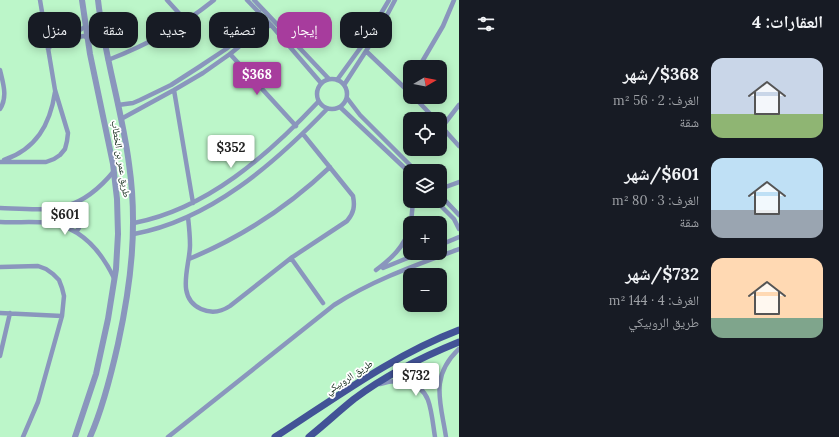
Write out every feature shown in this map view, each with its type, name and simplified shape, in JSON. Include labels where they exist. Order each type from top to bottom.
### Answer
[{"type":"main road","name":"طريق الروبيكي","points":[[275,437],[380,369],[417,349],[459,330]]},
{"type":"main road","name":"طريق الروبيكي","points":[[309,437],[354,399],[373,386],[409,365],[459,342]]},
{"type":"street","points":[[40,0],[42,12]]},
{"type":"street","name":"طريق عمر بن الخطاب","points":[[74,437],[96,374],[115,280],[118,234],[117,199],[110,143],[88,38],[82,0]]},
{"type":"street","name":"طريق عمر بن الخطاب","points":[[90,437],[111,375],[122,326],[132,268],[134,234],[130,165],[108,60],[98,0]]},
{"type":"street","points":[[168,0],[178,12]]},
{"type":"street","points":[[198,12],[214,0]]},
{"type":"street","points":[[247,0],[259,12]]},
{"type":"street","points":[[254,0],[329,79]]},
{"type":"street","points":[[337,80],[361,47],[389,0]]},
{"type":"street","points":[[344,85],[395,0]]},
{"type":"street","points":[[423,60],[454,2],[459,5]]},
{"type":"street","points":[[121,118],[174,90],[230,54],[257,32],[271,25],[320,83]]},
{"type":"street","points":[[81,29],[86,26]]},
{"type":"street","points":[[0,162],[46,162],[54,160],[65,149],[68,134],[55,90],[48,49],[56,41],[84,36],[88,38]]},
{"type":"street","points":[[108,60],[146,44]]},
{"type":"street","points":[[118,105],[133,104],[146,98],[209,61],[226,48]]},
{"type":"street","points":[[366,50],[403,86]]},
{"type":"street","points":[[230,54],[296,126]]},
{"type":"street","points":[[0,70],[5,98],[0,109]]},
{"type":"street","points":[[347,98],[340,107],[331,110],[327,109],[318,102],[316,92],[320,83],[329,79],[337,80],[344,85],[347,98],[360,115],[409,164]]},
{"type":"street","points":[[0,162],[24,151],[34,142],[43,130],[49,118],[55,90]]},
{"type":"street","points":[[174,90],[193,203]]},
{"type":"street","points":[[134,223],[164,216],[193,203],[221,186],[248,167],[296,126],[318,102]]},
{"type":"street","points":[[421,104],[428,112]]},
{"type":"street","points":[[447,119],[459,105]]},
{"type":"street","points":[[340,107],[403,166]]},
{"type":"street","points":[[134,234],[166,226],[188,217],[226,195],[253,176],[303,134],[327,109]]},
{"type":"street","points":[[447,133],[459,146]]},
{"type":"street","points":[[188,217],[190,231],[189,259],[185,279],[186,289],[190,299],[196,307],[214,312],[223,310],[291,258],[347,221],[351,216],[354,203],[353,196],[303,134]]},
{"type":"street","points":[[189,259],[233,239],[268,217],[296,198],[330,167]]},
{"type":"street","points":[[0,208],[48,210],[74,204],[89,196],[103,184],[114,171]]},
{"type":"street","points":[[447,186],[459,182]]},
{"type":"street","points":[[447,202],[459,215]]},
{"type":"street","points":[[74,204],[81,212],[82,218],[76,232]]},
{"type":"street","points":[[443,208],[454,219],[459,229]]},
{"type":"street","points":[[0,222],[49,223],[62,226],[76,232],[92,245],[106,261],[115,280]]},
{"type":"street","points":[[447,242],[459,237]]},
{"type":"street","points":[[376,270],[389,260],[403,243]]},
{"type":"street","points":[[168,437],[334,305],[381,279],[459,249]]},
{"type":"street","points":[[291,258],[323,303]]},
{"type":"street","points":[[376,270],[403,260]]},
{"type":"street","points":[[0,267],[38,266],[46,269],[59,280],[64,296],[62,316],[38,402],[23,437]]},
{"type":"street","points":[[376,270],[381,279]]},
{"type":"street","points":[[0,313],[62,316]]},
{"type":"street","points":[[0,356],[10,313]]},
{"type":"street","points":[[447,436],[439,399],[440,386],[443,373],[449,361],[459,350]]},
{"type":"street","points":[[373,386],[394,380],[408,382],[420,389],[428,401],[435,437]]},
{"type":"street","points":[[428,401],[439,399]]}]
